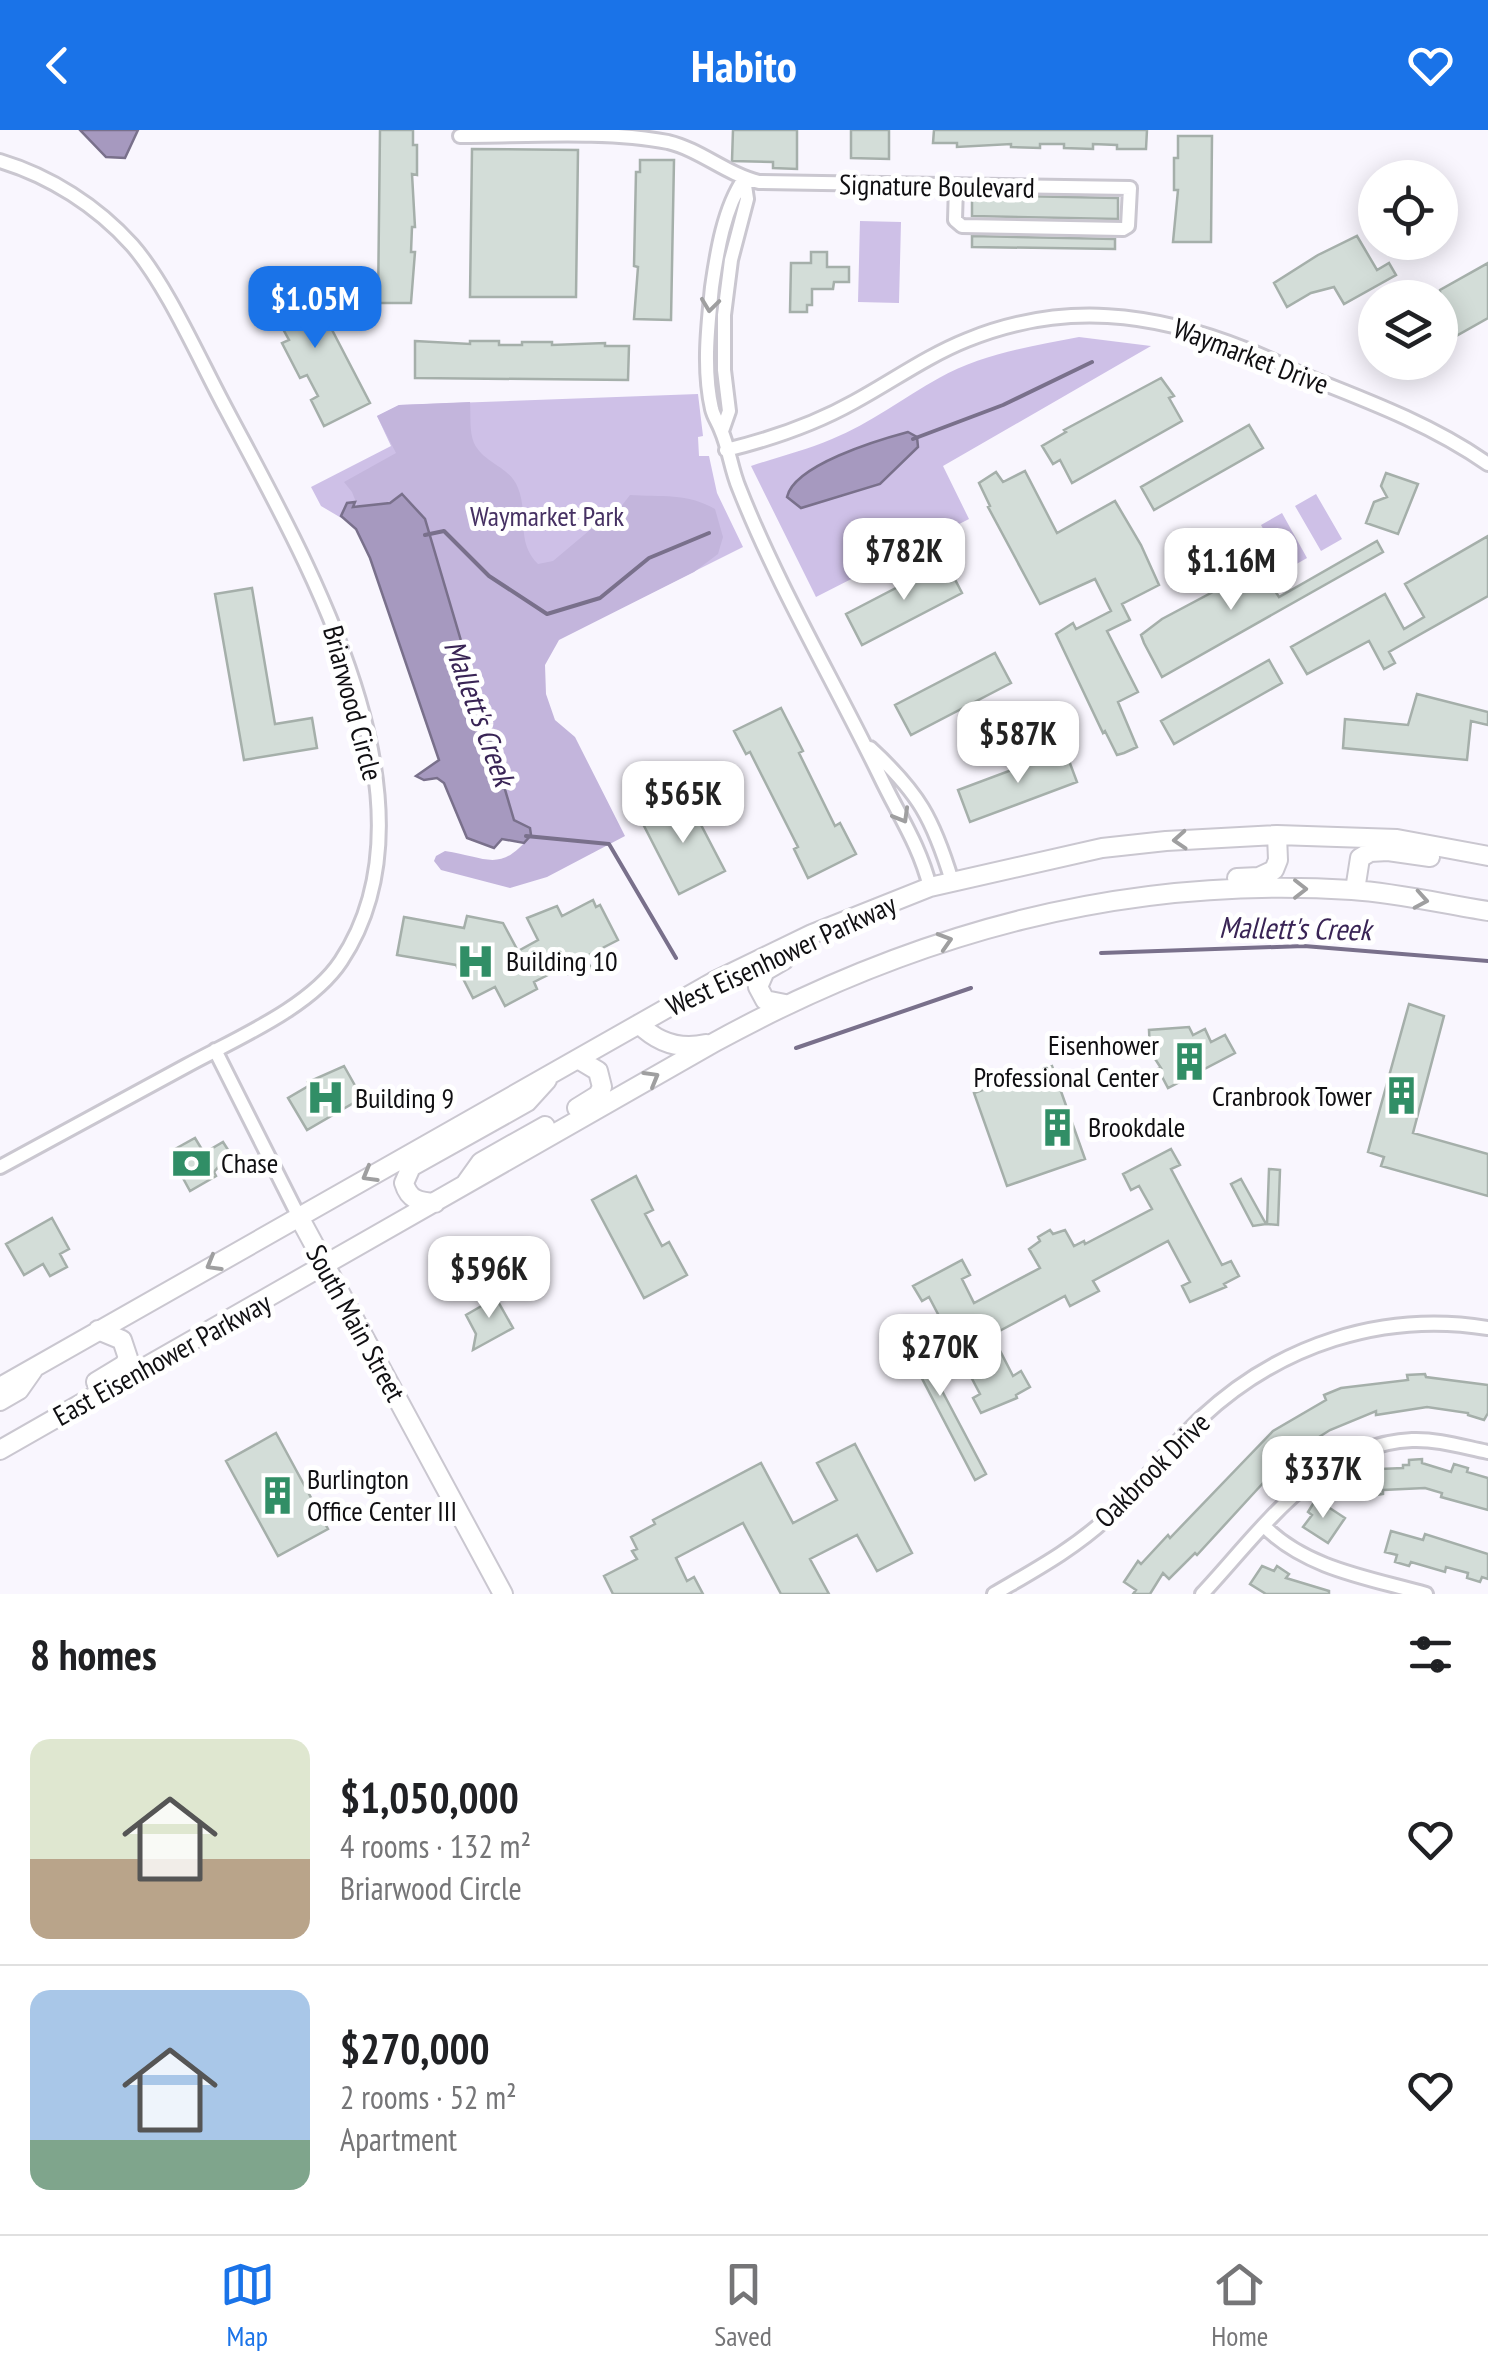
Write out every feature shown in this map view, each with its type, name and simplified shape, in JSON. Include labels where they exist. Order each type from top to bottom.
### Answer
[{"type":"main road","name":"West Eisenhower Parkway","points":[[298,1215],[712,982],[812,934],[952,881],[1102,848],[1166,840],[1277,835],[1397,839],[1488,856]]},
{"type":"main road","points":[[1101,902],[1141,886],[1266,874],[1276,866],[1277,835]]},
{"type":"main road","points":[[1355,890],[1360,858],[1370,852],[1388,851],[1488,866]]},
{"type":"main road","name":"West Eisenhower Parkway","points":[[325,1267],[785,1004],[890,958],[996,925],[1101,902],[1260,888],[1355,890],[1488,911]]},
{"type":"main road","points":[[785,1004],[771,1004],[760,995],[760,978],[765,971],[813,946],[890,916],[921,891]]},
{"type":"main road","points":[[639,1024],[649,1034],[678,1046],[715,1042]]},
{"type":"main road","points":[[463,1188],[481,1162],[598,1095],[602,1078],[594,1066],[578,1058]]},
{"type":"main road","points":[[435,1203],[413,1199],[407,1193],[404,1183],[412,1167],[527,1102],[557,1069]]},
{"type":"main road","name":"South Main Street","points":[[298,1215],[502,1594]]},
{"type":"main road","name":"East Eisenhower Parkway","points":[[0,1387],[298,1215]]},
{"type":"main road","name":"East Eisenhower Parkway","points":[[0,1448],[325,1267]]},
{"type":"main road","points":[[0,1448],[10,1433],[124,1365],[128,1358],[122,1340],[98,1330]]},
{"type":"main road","points":[[0,1401],[19,1390],[36,1366]]},
{"type":"street","name":"Signature Boulevard","points":[[460,136],[649,138],[684,146],[744,178],[793,185],[956,186],[1130,188],[1128,226],[962,226],[955,220],[956,186]]},
{"type":"street","name":"Briarwood Circle","points":[[0,160],[56,184],[94,209],[133,246],[151,274],[308,563],[352,674],[376,785],[378,830],[369,901],[341,961],[323,984],[215,1050],[0,1167]]},
{"type":"street","points":[[744,178],[732,196],[715,268],[708,323],[712,414],[722,431],[755,525],[916,842],[921,891]]},
{"type":"street","name":"Waymarket Drive","points":[[726,450],[816,422],[933,356],[993,330],[1064,315],[1100,315],[1158,320],[1251,351],[1460,444],[1488,464]]},
{"type":"street","points":[[868,746],[904,780],[930,816],[952,881]]},
{"type":"street","name":"South Main Street","points":[[215,1050],[298,1215]]},
{"type":"street","name":"Oakbrook Drive","points":[[994,1594],[1083,1538],[1204,1416],[1274,1364],[1318,1344],[1383,1327],[1424,1323],[1488,1328]]},
{"type":"street","points":[[1202,1594],[1324,1468],[1367,1448],[1416,1440],[1488,1452]]},
{"type":"street","points":[[1265,1527],[1295,1552],[1317,1562],[1426,1594]]},
{"type":"green space","points":[[860,221],[901,222],[899,303],[858,302]]},
{"type":"green space","points":[[1079,337],[1151,346],[943,466],[969,519],[816,597],[751,466],[846,433],[972,363]]},
{"type":"green space","name":"Waymarket Park","points":[[698,394],[703,436],[698,437],[699,456],[709,456],[717,493],[743,547],[523,657],[390,503],[353,507],[354,502],[341,516],[343,519],[321,506],[311,487],[391,446],[377,416],[399,405]]},
{"type":"green space","points":[[1316,494],[1342,539],[1321,551],[1295,506]]},
{"type":"green space","points":[[1282,513],[1307,558],[1286,570],[1261,525]]},
{"type":"shaded area","points":[[470,402],[474,443],[518,488],[524,537],[538,564],[553,561],[616,513],[630,495],[674,497],[705,504],[715,509],[723,537],[718,554],[694,572],[559,640],[545,665],[546,694],[555,720],[575,737],[625,836],[547,877],[510,888],[441,870],[434,861],[445,851],[501,859],[520,847],[531,835],[530,829],[514,820],[489,734],[397,498],[358,507],[344,482],[396,453],[377,416],[399,405]]},
{"type":"water","points":[[80,130],[138,130],[125,158],[106,157]]},
{"type":"water","points":[[908,432],[917,437],[918,447],[880,484],[801,508],[787,497],[793,485],[820,464]]},
{"type":"water","points":[[402,494],[425,519],[514,820],[530,828],[531,835],[524,843],[502,839],[494,848],[467,838],[444,783],[437,778],[424,780],[416,776],[439,760],[370,558],[356,529],[341,516],[347,503],[355,502],[353,507],[390,503]]},
{"type":"building","points":[[380,130],[413,130],[413,145],[417,145],[417,175],[412,174],[415,227],[411,252],[415,252],[411,303],[378,303]]},
{"type":"building","points":[[733,130],[797,130],[797,169],[773,168],[773,162],[732,161]]},
{"type":"building","points":[[851,130],[889,130],[889,159],[851,158]]},
{"type":"building","points":[[934,130],[1147,130],[1146,149],[1093,144],[1093,149],[1064,148],[1064,144],[1040,144],[1040,148],[1011,144],[957,147],[957,143],[933,143]]},
{"type":"building","points":[[1178,136],[1212,136],[1211,242],[1173,242]]},
{"type":"building","points":[[472,149],[578,150],[576,297],[470,297]]},
{"type":"building","points":[[640,160],[674,160],[671,320],[634,319],[638,267],[634,266],[636,172],[640,172]]},
{"type":"building","points":[[972,195],[1118,198],[1118,219],[972,216]]},
{"type":"building","points":[[972,236],[1115,239],[1115,249],[972,247]]},
{"type":"building","points":[[1357,236],[1358,260],[1371,260],[1377,270],[1389,263],[1396,275],[1387,280],[1358,280],[1358,296],[1344,304],[1334,287],[1311,293],[1287,307],[1274,283]]},
{"type":"building","points":[[811,252],[827,252],[827,267],[849,267],[849,282],[834,282],[833,289],[812,289],[812,305],[807,305],[807,312],[790,312],[791,263],[811,263]]},
{"type":"building","points":[[1488,263],[1488,318],[1458,335],[1458,280]]},
{"type":"building","points":[[304,276],[370,403],[324,426],[311,400],[318,396],[307,375],[300,378],[282,343],[289,340],[278,320],[271,323],[259,299]]},
{"type":"building","points":[[415,341],[629,346],[628,380],[415,378]]},
{"type":"building","points":[[1161,378],[1174,396],[1169,398],[1182,421],[1072,483],[1060,460],[1053,464],[1042,446]]},
{"type":"building","points":[[1249,425],[1263,448],[1154,510],[1141,487]]},
{"type":"building","points":[[1025,471],[1057,533],[1115,501],[1159,585],[1122,604],[1130,620],[1107,631],[1138,692],[1118,702],[1137,747],[1124,753],[1117,755],[1103,733],[1056,634],[1073,623],[1076,629],[1111,611],[1095,579],[1040,604],[979,483],[996,472],[1003,482]]},
{"type":"building","points":[[1386,473],[1418,484],[1398,534],[1366,523],[1374,502],[1387,497],[1381,486]]},
{"type":"building","points":[[1488,536],[1488,596],[1389,652],[1395,663],[1384,669],[1369,641],[1307,674],[1291,647],[1385,594],[1404,629],[1424,617],[1405,584]]},
{"type":"building","points":[[1377,541],[1383,552],[1162,677],[1141,635],[1162,619],[1260,567],[1279,597]]},
{"type":"building","points":[[946,562],[962,593],[862,645],[846,614]]},
{"type":"building","points":[[252,588],[275,724],[312,718],[317,748],[244,760],[215,594]]},
{"type":"building","points":[[995,653],[1011,683],[911,735],[895,705]]},
{"type":"building","points":[[1269,660],[1282,683],[1174,744],[1161,721]]},
{"type":"building","points":[[1417,694],[1488,712],[1488,725],[1471,721],[1467,760],[1343,748],[1345,719],[1408,725]]},
{"type":"building","points":[[781,708],[835,826],[840,823],[856,854],[808,878],[794,849],[798,847],[750,752],[746,754],[734,731]]},
{"type":"building","points":[[1065,750],[1077,782],[970,822],[958,790]]},
{"type":"building","points":[[687,798],[725,871],[679,894],[642,822]]},
{"type":"building","points":[[593,900],[596,907],[600,905],[618,940],[585,957],[591,968],[581,973],[579,968],[568,974],[564,967],[534,982],[537,989],[505,1006],[495,987],[473,998],[456,965],[397,955],[404,917],[464,928],[467,916],[503,923],[518,951],[538,940],[527,918],[557,906],[562,916]]},
{"type":"building","name":"Cranbrook Tower","points":[[1409,1004],[1444,1016],[1413,1133],[1488,1154],[1488,1196],[1381,1166],[1384,1157],[1368,1152]]},
{"type":"building","name":"Eisenhower Professional Center","points":[[1189,1027],[1193,1035],[1205,1029],[1211,1042],[1225,1035],[1235,1053],[1168,1088],[1150,1051],[1149,1030]]},
{"type":"building","name":"Building 9","points":[[344,1066],[362,1098],[307,1130],[288,1098],[310,1085],[308,1082]]},
{"type":"building","name":"Brookdale","points":[[1052,1066],[1085,1159],[1007,1186],[974,1093]]},
{"type":"building","name":"Chase","points":[[195,1138],[204,1153],[223,1142],[230,1153],[214,1172],[216,1176],[190,1191],[172,1158],[175,1149]]},
{"type":"building","points":[[1171,1149],[1180,1165],[1171,1169],[1222,1265],[1231,1261],[1239,1276],[1224,1284],[1226,1287],[1190,1302],[1182,1286],[1190,1282],[1168,1241],[1093,1281],[1099,1291],[1070,1306],[1065,1296],[992,1335],[1013,1376],[1021,1371],[1030,1387],[1017,1398],[981,1413],[973,1398],[980,1394],[929,1297],[922,1301],[913,1286],[962,1260],[970,1275],[962,1279],[974,1303],[1040,1268],[1029,1249],[1050,1230],[1053,1234],[1065,1230],[1074,1246],[1084,1241],[1085,1244],[1152,1209],[1139,1186],[1131,1190],[1123,1174]]},
{"type":"building","points":[[1269,1169],[1280,1170],[1278,1225],[1267,1224]]},
{"type":"building","points":[[636,1176],[653,1210],[645,1214],[662,1246],[669,1242],[687,1275],[644,1298],[592,1200]]},
{"type":"building","points":[[1241,1179],[1266,1224],[1253,1226],[1231,1184]]},
{"type":"building","points":[[52,1218],[69,1249],[60,1254],[67,1267],[50,1276],[43,1264],[24,1275],[6,1244]]},
{"type":"building","points":[[491,1289],[513,1328],[473,1350],[476,1334],[466,1315],[485,1304]]},
{"type":"building","points":[[903,1317],[986,1474],[975,1480],[893,1323]]},
{"type":"building","points":[[1425,1374],[1488,1385],[1488,1413],[1484,1420],[1468,1413],[1427,1407],[1376,1415],[1376,1411],[1330,1430],[1286,1458],[1197,1555],[1169,1579],[1163,1573],[1150,1594],[1133,1594],[1136,1590],[1124,1582],[1138,1561],[1141,1564],[1168,1535],[1170,1538],[1273,1431],[1326,1400],[1324,1395],[1341,1388],[1408,1380],[1407,1375]]},
{"type":"building","name":"Burlington Office Center III","points":[[276,1433],[328,1529],[278,1556],[226,1461]]},
{"type":"building","points":[[855,1444],[912,1553],[877,1571],[857,1535],[810,1559],[829,1594],[781,1594],[743,1523],[676,1558],[687,1581],[694,1577],[703,1594],[613,1594],[604,1576],[637,1559],[631,1537],[655,1524],[653,1520],[761,1463],[793,1523],[837,1500],[817,1463]]},
{"type":"building","points":[[1422,1459],[1422,1463],[1451,1472],[1454,1464],[1488,1478],[1488,1510],[1441,1497],[1442,1493],[1425,1488],[1383,1490],[1383,1494],[1357,1498],[1354,1476],[1365,1472],[1364,1467],[1403,1468],[1409,1460]]},
{"type":"building","points":[[1316,1499],[1345,1518],[1328,1543],[1303,1527],[1312,1515],[1308,1512]]},
{"type":"building","points":[[1391,1531],[1423,1540],[1425,1534],[1488,1554],[1488,1579],[1482,1577],[1480,1582],[1467,1578],[1468,1573],[1446,1567],[1445,1572],[1411,1562],[1409,1566],[1395,1562],[1397,1555],[1385,1552]]},
{"type":"building","points":[[1262,1566],[1274,1571],[1277,1566],[1289,1574],[1286,1578],[1329,1594],[1266,1594],[1250,1584]]},
{"type":"waterway","points":[[913,439],[1003,405],[1092,362]]},
{"type":"waterway","points":[[425,535],[444,531],[489,576],[547,614],[600,598],[649,558],[709,533]]},
{"type":"waterway","name":"Mallett's Creek","points":[[526,836],[609,844],[676,958]]},
{"type":"waterway","name":"Mallett's Creek","points":[[1101,953],[1304,946],[1488,961]]},
{"type":"waterway","name":"Mallett's Creek","points":[[796,1048],[971,988]]},
{"type":"place","name":"Building 10","points":[[476,961]]},
{"type":"place","name":"Eisenhower Professional Center","points":[[1189,1061]]},
{"type":"place","name":"Cranbrook Tower","points":[[1402,1096]]},
{"type":"place","name":"Building 9","points":[[325,1098]]},
{"type":"place","name":"Brookdale","points":[[1058,1127]]},
{"type":"place","name":"Chase","points":[[191,1163]]},
{"type":"place","name":"Burlington Office Center III","points":[[277,1495]]}]
